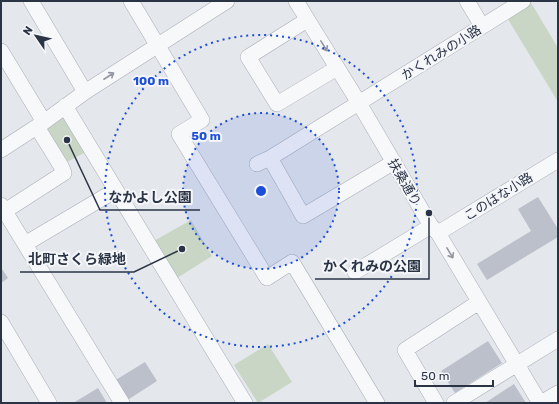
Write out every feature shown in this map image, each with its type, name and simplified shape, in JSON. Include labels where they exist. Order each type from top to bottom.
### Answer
[{"type":"street","points":[[31,1],[85,92]]},
{"type":"street","points":[[131,1],[202,120],[179,134],[267,278],[292,262],[377,403]]},
{"type":"street","name":"扶桑通り","points":[[296,1],[359,103],[434,230],[541,403]]},
{"type":"street","points":[[467,1],[482,26]]},
{"type":"street","name":"かくれみの小路","points":[[394,162],[303,216],[263,161],[523,1]]},
{"type":"street","points":[[1,150],[41,125],[85,92],[220,3]]},
{"type":"street","points":[[307,20],[248,57],[277,104],[337,68]]},
{"type":"street","points":[[1,51],[41,125],[62,166],[64,173],[3,208],[122,403]]},
{"type":"street","points":[[65,106],[245,403]]},
{"type":"street","name":"このはな小路","points":[[356,272],[558,160]]},
{"type":"street","points":[[25,244],[116,190]]},
{"type":"street","points":[[436,403],[405,350],[479,302]]},
{"type":"street","points":[[1,322],[49,403]]},
{"type":"street","points":[[454,403],[558,339]]},
{"type":"street","points":[[541,403],[558,393]]},
{"type":"green space","points":[[530,1],[558,48],[558,102],[506,16]]},
{"type":"green space","points":[[65,114],[89,160],[84,153],[65,163],[44,128]]},
{"type":"green space","points":[[191,220],[212,256],[174,280],[152,242]]},
{"type":"green space","points":[[268,344],[292,382],[258,403],[234,365]]},
{"type":"building","points":[[538,197],[558,229],[558,237],[487,280],[477,264],[531,231],[518,209]]},
{"type":"building","points":[[2,269],[8,278],[1,283],[1,270]]},
{"type":"building","points":[[488,341],[502,363],[455,393],[441,371]]},
{"type":"building","points":[[145,362],[157,381],[126,401],[114,381]]},
{"type":"building","points":[[514,384],[526,403],[485,403]]},
{"type":"building","points":[[98,388],[107,403],[73,403]]},
{"type":"place","name":"なかよし公園","points":[[67,140]]},
{"type":"place","name":"かくれみの公園","points":[[429,213]]},
{"type":"place","name":"北町さくら緑地","points":[[182,249]]}]
